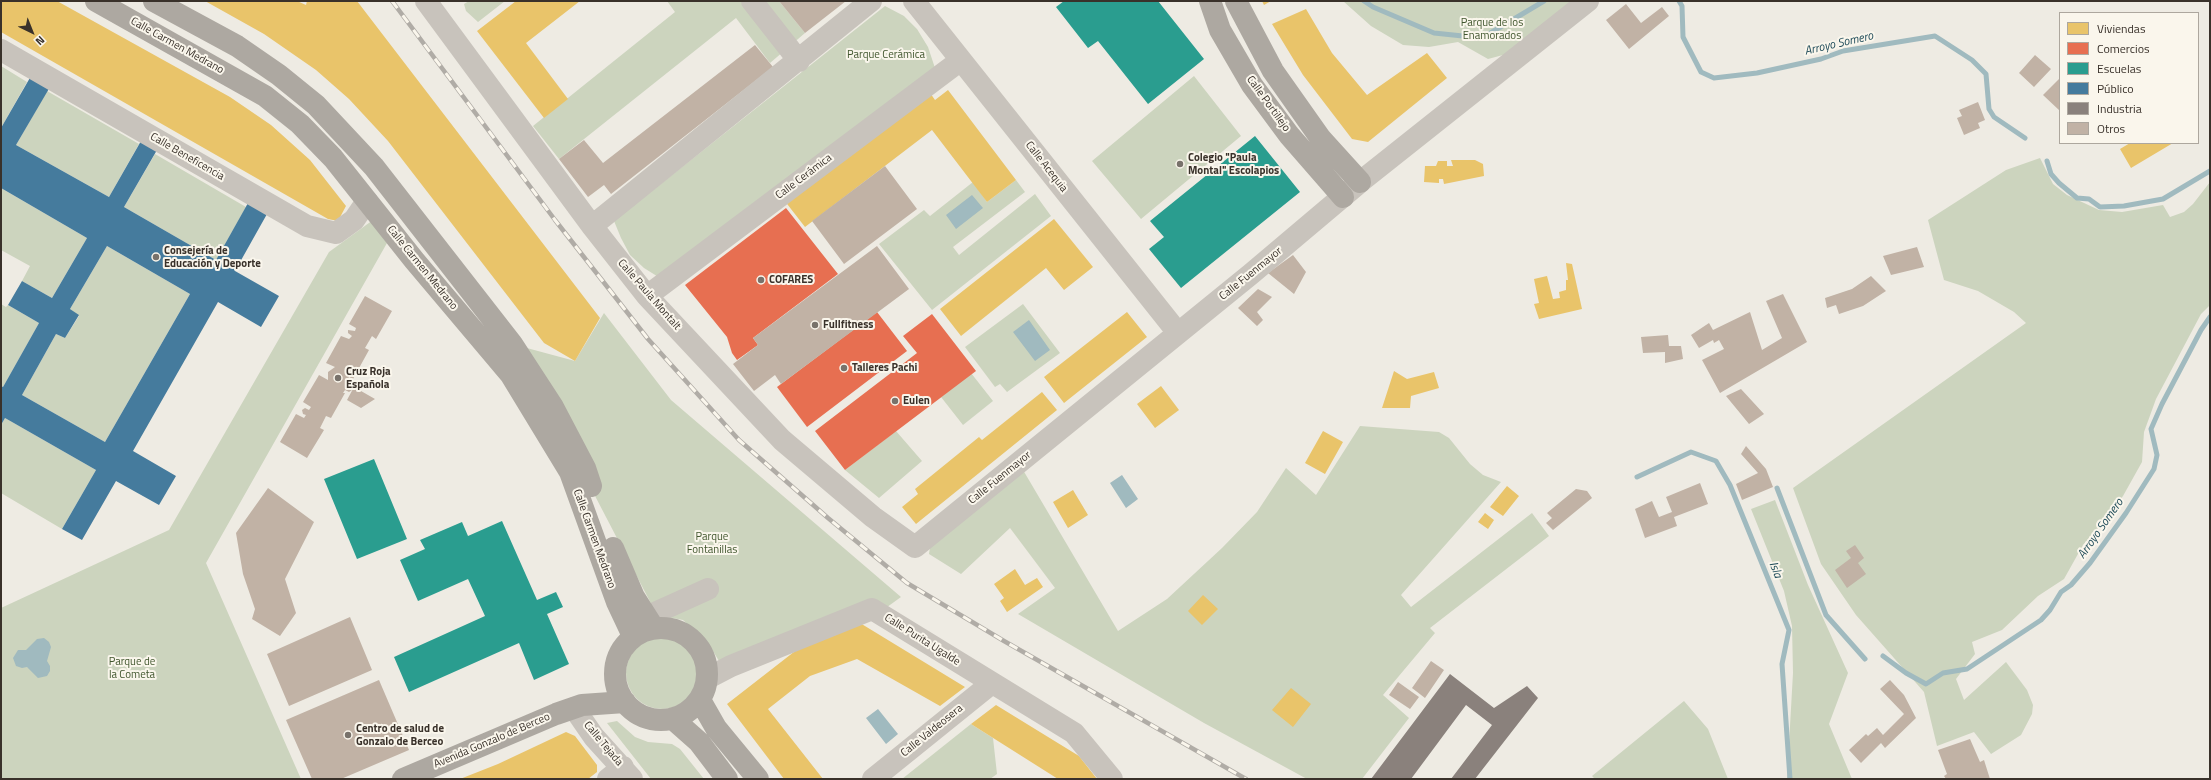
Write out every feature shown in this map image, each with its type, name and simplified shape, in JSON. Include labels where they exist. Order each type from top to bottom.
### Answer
[{"type":"main road","name":"Calle Carmen Medrano","points":[[96,1],[265,96],[300,124],[333,158],[515,382],[570,472],[617,602],[633,636]]},
{"type":"main road","name":"Calle Carmen Medrano","points":[[154,1],[237,46],[279,75],[316,105],[374,167],[512,344],[552,407],[585,468],[621,570],[650,622]]},
{"type":"main road","name":"Calle Portillejo","points":[[1210,1],[1220,30],[1252,85],[1289,134],[1343,197]]},
{"type":"main road","name":"Calle Portillejo","points":[[1236,1],[1243,18],[1277,77],[1322,139],[1360,182]]},
{"type":"main road","points":[[650,622],[681,631],[693,639],[702,650],[707,664],[708,678],[700,700],[688,712],[673,719],[660,720],[646,718],[634,712],[617,690],[615,670],[616,661],[623,647],[633,636],[650,622]]},
{"type":"main road","name":"Avenida Gonzalo de Berceo","points":[[403,779],[578,706],[599,692],[615,670]]},
{"type":"main road","points":[[700,700],[716,728],[758,779]]},
{"type":"main road","name":"Avenida Gonzalo de Berceo","points":[[578,706],[625,702]]},
{"type":"main road","points":[[673,719],[699,742],[726,779]]},
{"type":"street","name":"Calle Paula Montalt","points":[[426,1],[592,226],[647,296],[782,440],[873,517],[915,547]]},
{"type":"street","points":[[752,1],[799,61]]},
{"type":"street","points":[[592,226],[799,61],[871,1]]},
{"type":"street","name":"Calle Acequia","points":[[914,1],[1178,332]]},
{"type":"street","name":"Calle Fuenmayor","points":[[915,547],[1251,274],[1360,182],[1588,1]]},
{"type":"street","name":"Calle Beneficencia","points":[[1,50],[307,226],[336,233],[354,220],[367,201]]},
{"type":"street","name":"Calle Cerámica","points":[[647,296],[961,60]]},
{"type":"street","points":[[650,622],[708,589]]},
{"type":"street","name":"Calle Purita Ugalde","points":[[708,678],[731,666],[872,609],[1074,733],[1112,779]]},
{"type":"street","name":"Calle Valdeosera","points":[[873,779],[992,683]]},
{"type":"street","name":"Calle Tejada","points":[[578,706],[594,737],[621,775]]},
{"type":"green space","points":[[469,1],[505,1],[478,22],[466,11],[464,4]]},
{"type":"green space","points":[[667,1],[779,1],[805,33],[770,63],[736,18],[559,159],[533,126],[675,12]]},
{"type":"green space","name":"Parque de los Enamorados","points":[[1343,1],[1577,1],[1514,52],[1488,59],[1458,42],[1429,47],[1403,45],[1371,26]]},
{"type":"green space","name":"Parque Cerámica","points":[[885,6],[904,16],[917,29],[928,47],[935,68],[660,278],[644,268],[630,255],[614,221]]},
{"type":"green space","points":[[1,66],[27,82],[1,128]]},
{"type":"green space","points":[[1194,76],[1241,136],[1141,219],[1092,161]]},
{"type":"green space","points":[[47,91],[139,144],[109,197],[16,145]]},
{"type":"green space","points":[[155,154],[246,207],[216,260],[124,207]]},
{"type":"green space","points":[[2040,158],[2053,184],[2067,195],[2099,210],[2122,212],[2163,205],[2170,217],[2184,212],[2193,204],[2210,182],[2210,305],[2201,314],[2156,399],[2144,432],[2142,462],[2123,496],[2106,519],[2083,545],[2064,579],[2038,596],[2002,630],[1972,642],[1975,654],[1956,679],[1964,700],[2006,662],[2027,690],[2033,705],[2032,714],[2021,735],[1991,754],[1974,732],[1937,746],[1924,692],[1856,615],[1821,564],[1793,488],[2026,323],[2014,312],[1978,291],[1944,280],[1928,220],[2006,170]]},
{"type":"green space","points":[[1016,180],[1025,192],[953,247],[959,255],[1035,194],[1051,216],[932,310],[879,244],[924,210],[930,216],[973,182],[987,202]]},
{"type":"green space","points":[[1,188],[87,238],[52,298],[22,281],[30,266],[1,250]]},
{"type":"green space","name":"Parque de la Cometa","points":[[373,220],[387,243],[206,563],[301,779],[1,779],[1,608],[169,530],[329,252]]},
{"type":"green space","points":[[107,246],[190,294],[105,442],[22,395],[56,334],[65,338],[79,316],[70,309]]},
{"type":"green space","points":[[1,304],[6,307],[8,305],[39,323],[3,387],[1,386]]},
{"type":"green space","points":[[1023,304],[1060,353],[1007,392],[1000,384],[995,387],[965,347]]},
{"type":"green space","name":"Parque Fontanillas","points":[[604,313],[671,400],[901,597],[883,610],[722,666],[710,646],[683,620],[657,615],[581,469],[512,344],[575,361]]},
{"type":"green space","points":[[971,373],[993,401],[963,425],[941,397]]},
{"type":"green space","points":[[5,418],[96,470],[62,529],[1,493],[1,425]]},
{"type":"green space","points":[[1360,426],[1439,432],[1449,438],[1470,464],[1483,475],[1501,482],[1401,595],[1411,607],[1532,513],[1549,536],[1430,628],[1435,633],[1383,695],[1409,718],[1362,779],[1307,779],[1204,723],[1018,614],[1055,588],[1010,528],[961,574],[929,554],[930,547],[1023,470],[1118,631],[1167,599],[1222,548],[1257,512],[1286,468],[1316,495]]},
{"type":"green space","points":[[896,431],[922,461],[879,498],[845,470]]},
{"type":"green space","points":[[1775,500],[1808,585],[1848,673],[1829,724],[1852,779],[1787,779],[1793,673],[1792,626],[1784,591],[1751,509]]},
{"type":"green space","points":[[662,637],[682,643],[692,653],[698,673],[692,693],[682,703],[662,709],[642,703],[632,693],[626,673],[632,653],[642,643]]},
{"type":"green space","points":[[1684,701],[1708,729],[1728,779],[1595,779],[1592,776]]},
{"type":"green space","points":[[617,721],[635,737],[648,742],[672,744],[680,749],[704,779],[651,779],[607,723]]},
{"type":"green space","points":[[971,724],[993,738],[997,774],[990,779],[902,779]]},
{"type":"water","points":[[972,195],[983,208],[956,229],[946,215]]},
{"type":"water","points":[[1029,320],[1050,350],[1035,361],[1013,332]]},
{"type":"water","points":[[1122,475],[1138,499],[1126,508],[1110,483]]},
{"type":"water","points":[[44,638],[49,642],[51,647],[47,661],[50,666],[50,671],[47,676],[38,678],[27,667],[22,668],[16,666],[13,658],[18,650],[26,650],[37,639]]},
{"type":"water","points":[[878,709],[898,734],[886,744],[866,718]]},
{"type":"building: Viviendas","points":[[1,1],[57,1],[230,97],[271,125],[310,160],[346,206],[338,221],[328,219],[1,32]]},
{"type":"building: Viviendas","points":[[205,1],[297,1],[306,5],[307,1],[357,1],[600,318],[575,361],[544,343],[388,141],[349,99],[316,70],[264,34]]},
{"type":"building: Viviendas","points":[[516,1],[580,1],[526,43],[568,99],[544,118],[477,31]]},
{"type":"building: Viviendas","points":[[1262,1],[1271,1],[1264,5]]},
{"type":"building: Viviendas","points":[[1306,9],[1332,53],[1367,95],[1427,53],[1447,78],[1368,142],[1352,139],[1303,75],[1272,24]]},
{"type":"building: Viviendas","points":[[928,90],[935,100],[948,90],[1016,180],[987,202],[932,130],[805,227],[784,200]]},
{"type":"building: Viviendas","points":[[2128,144],[2171,144],[2131,168],[2120,149]]},
{"type":"building: Viviendas","points":[[1451,160],[1475,160],[1483,164],[1484,176],[1444,184],[1443,179],[1439,179],[1439,183],[1424,182],[1425,166],[1436,166],[1438,161],[1447,161],[1447,166],[1453,166]]},
{"type":"building: Viviendas","points":[[1054,219],[1093,267],[1064,290],[1046,268],[961,336],[940,309]]},
{"type":"building: Viviendas","points":[[1566,263],[1572,264],[1582,309],[1539,319],[1534,304],[1539,303],[1534,279],[1547,276],[1553,299],[1560,298],[1559,292],[1566,290],[1566,280],[1568,280]]},
{"type":"building: Viviendas","points":[[1127,312],[1147,337],[1064,403],[1044,377]]},
{"type":"building: Viviendas","points":[[1394,371],[1407,379],[1434,372],[1439,388],[1411,396],[1410,408],[1382,408]]},
{"type":"building: Viviendas","points":[[1161,386],[1179,410],[1155,428],[1137,404]]},
{"type":"building: Viviendas","points":[[1042,392],[1057,410],[916,524],[902,507],[918,494],[915,489],[979,437],[982,440]]},
{"type":"building: Viviendas","points":[[1323,431],[1343,442],[1325,474],[1305,463]]},
{"type":"building: Viviendas","points":[[1507,486],[1519,496],[1503,516],[1490,507]]},
{"type":"building: Viviendas","points":[[1073,490],[1088,515],[1068,528],[1053,502]]},
{"type":"building: Viviendas","points":[[1485,513],[1494,520],[1488,529],[1478,522]]},
{"type":"building: Viviendas","points":[[1015,569],[1025,585],[1037,578],[1043,587],[1007,612],[1000,601],[1004,598],[994,584]]},
{"type":"building: Viviendas","points":[[1203,595],[1218,609],[1202,625],[1188,611]]},
{"type":"building: Viviendas","points":[[860,623],[965,687],[940,706],[857,659],[810,676],[768,709],[823,779],[784,779],[727,704],[799,648]]},
{"type":"building: Viviendas","points":[[1291,688],[1311,704],[1293,727],[1272,710]]},
{"type":"building: Viviendas","points":[[996,705],[1079,756],[1097,779],[1058,779],[971,724]]},
{"type":"building: Viviendas","points":[[566,732],[575,736],[597,765],[597,772],[588,779],[460,779],[498,764]]},
{"type":"building: Comercios","name":"COFARES","points":[[786,208],[838,274],[753,338],[758,345],[737,360],[732,353],[727,337],[685,285]]},
{"type":"building: Comercios","name":"Talleres Pachi","points":[[877,312],[907,351],[807,427],[777,387]]},
{"type":"building: Comercios","name":"Eulen","points":[[932,314],[976,371],[845,470],[815,431],[917,353],[903,336]]},
{"type":"building: Escuelas","points":[[1064,1],[1158,1],[1204,59],[1148,104],[1098,41],[1088,48],[1056,7]]},
{"type":"building: Escuelas","points":[[1255,136],[1300,192],[1181,288],[1149,249],[1164,237],[1150,221]]},
{"type":"building: Escuelas","points":[[374,459],[407,539],[357,559],[324,479]]},
{"type":"building: Escuelas","points":[[502,521],[537,600],[556,592],[563,607],[547,614],[569,664],[534,680],[519,643],[409,692],[394,657],[485,616],[468,579],[418,601],[400,560],[425,549],[420,540],[462,522],[468,536]]},
{"type":"building: Público","points":[[31,76],[50,87],[16,145],[109,197],[141,141],[157,150],[124,207],[216,260],[248,203],[267,214],[235,271],[279,296],[261,327],[218,302],[133,451],[176,476],[159,505],[116,481],[82,540],[62,529],[96,470],[5,418],[1,425],[1,386],[3,387],[39,323],[8,305],[22,281],[52,298],[87,238],[1,188],[1,128]],"holes":[[[107,246],[190,294],[105,442],[22,395],[56,334],[65,338],[79,315],[70,309]]]},
{"type":"building: Industria","points":[[1450,674],[1494,708],[1527,686],[1538,698],[1475,779],[1451,779],[1492,725],[1466,705],[1411,779],[1371,779]]},
{"type":"building: Otros","points":[[779,1],[846,1],[805,33]]},
{"type":"building: Otros","points":[[1626,4],[1641,23],[1662,7],[1669,16],[1629,49],[1606,20]]},
{"type":"building: Otros","points":[[755,45],[773,67],[611,194],[604,185],[588,197],[559,159],[584,140],[603,163]]},
{"type":"building: Otros","points":[[2035,55],[2051,69],[2034,87],[2019,73]]},
{"type":"building: Otros","points":[[2059,79],[2059,110],[2043,95]]},
{"type":"building: Otros","points":[[1978,102],[1985,120],[1978,123],[1980,128],[1964,135],[1957,118],[1962,116],[1959,110]]},
{"type":"building: Otros","points":[[885,166],[917,209],[844,264],[812,221]]},
{"type":"building: Otros","name":"Fullfitness","points":[[877,246],[909,289],[781,384],[775,375],[754,391],[733,364],[758,345],[753,338]]},
{"type":"building: Otros","points":[[1917,247],[1924,267],[1891,275],[1883,256]]},
{"type":"building: Otros","points":[[1293,255],[1306,272],[1294,294],[1268,273]]},
{"type":"building: Otros","points":[[1871,276],[1886,291],[1863,306],[1839,314],[1836,305],[1827,308],[1825,298],[1852,289]]},
{"type":"building: Otros","points":[[1258,289],[1272,297],[1257,312],[1263,320],[1257,326],[1238,308]]},
{"type":"building: Otros","points":[[1783,294],[1807,342],[1720,393],[1702,360],[1724,349],[1719,340],[1714,343],[1713,340],[1699,348],[1691,335],[1709,323],[1713,330],[1750,312],[1762,350],[1782,338],[1766,301]]},
{"type":"building: Otros","name":"Cruz Roja Española","points":[[365,296],[392,311],[376,339],[372,336],[365,348],[369,350],[353,379],[349,377],[346,382],[351,385],[352,390],[349,392],[345,390],[343,393],[345,393],[331,418],[326,416],[320,428],[324,430],[307,458],[280,442],[296,414],[304,418],[306,415],[303,414],[302,410],[305,408],[309,410],[311,407],[303,402],[319,375],[328,380],[328,372],[335,367],[326,363],[341,336],[349,339],[352,336],[348,333],[348,330],[355,331],[356,328],[349,324]]},
{"type":"building: Otros","points":[[1668,335],[1669,346],[1681,346],[1683,359],[1665,363],[1665,352],[1643,353],[1641,337]]},
{"type":"building: Otros","points":[[354,387],[375,399],[361,408],[347,400]]},
{"type":"building: Otros","points":[[1741,389],[1764,414],[1749,424],[1726,396]]},
{"type":"building: Otros","points":[[1746,446],[1766,469],[1773,487],[1742,500],[1736,484],[1758,473],[1741,454]]},
{"type":"building: Otros","points":[[1700,483],[1708,504],[1674,517],[1677,526],[1645,538],[1635,509],[1652,501],[1659,517],[1672,512],[1666,497]]},
{"type":"building: Otros","points":[[268,488],[314,522],[285,579],[296,613],[280,636],[252,619],[255,609],[243,574],[236,533]]},
{"type":"building: Otros","points":[[1576,489],[1587,491],[1592,498],[1553,530],[1546,523],[1552,518],[1547,513]]},
{"type":"building: Otros","points":[[1855,545],[1864,558],[1858,563],[1866,574],[1847,588],[1835,570],[1851,558],[1846,551]]},
{"type":"building: Otros","points":[[350,617],[372,670],[289,706],[267,654]]},
{"type":"building: Otros","points":[[1431,661],[1444,670],[1425,698],[1412,688]]},
{"type":"building: Otros","name":"Centro de salud de Gonzalo de Berceo","points":[[379,680],[409,750],[341,779],[312,779],[286,720]]},
{"type":"building: Otros","points":[[1890,680],[1904,695],[1916,718],[1885,748],[1881,743],[1861,763],[1849,750],[1866,734],[1868,736],[1877,728],[1883,735],[1904,714],[1880,689]]},
{"type":"building: Otros","points":[[1398,682],[1419,697],[1410,709],[1389,695]]},
{"type":"building: Otros","points":[[1970,739],[1980,762],[1984,760],[1990,779],[1946,779],[1944,776],[1947,774],[1938,750]]},
{"type":"waterway","name":"Arroyo Somero","points":[[1364,1],[1373,7],[1434,33],[1482,38],[1544,1]]},
{"type":"waterway","name":"Arroyo Somero","points":[[1679,1],[1682,6],[1683,37],[1701,72],[1714,78],[1757,73],[1821,59],[1843,51],[1935,36],[1972,60],[1986,74],[1989,109],[1994,117],[2025,138]]},
{"type":"waterway","name":"Arroyo Somero","points":[[2047,161],[2051,174],[2059,183],[2077,198],[2089,199],[2100,207],[2124,206],[2163,199],[2210,171]]},
{"type":"waterway","name":"Arroyo Somero","points":[[1883,656],[1906,673],[1926,684],[1943,673],[1967,669],[2041,620],[2050,610],[2061,592],[2071,585],[2090,563],[2126,513],[2154,469],[2157,455],[2151,429],[2162,404],[2201,330],[2210,317]]},
{"type":"waterway","name":"Isla","points":[[1637,477],[1691,452],[1716,461],[1730,485],[1789,630],[1782,664],[1790,779]]},
{"type":"waterway","name":"Arroyo Somero","points":[[1777,488],[1826,615],[1865,659]]},
{"type":"railway","points":[[392,1],[555,220],[648,339],[739,440],[828,518],[907,583],[1004,641],[1246,779]]},
{"type":"place","name":"Colegio \"Paula Montal\" Escolapios","points":[[1180,164]]},
{"type":"place","name":"Consejería de Educación y Deporte","points":[[156,257]]},
{"type":"place","name":"COFARES","points":[[761,280]]},
{"type":"place","name":"Fullfitness","points":[[815,325]]},
{"type":"place","name":"Talleres Pachi","points":[[844,368]]},
{"type":"place","name":"Cruz Roja Española","points":[[338,378]]},
{"type":"place","name":"Eulen","points":[[895,401]]},
{"type":"place","name":"Centro de salud de Gonzalo de Berceo","points":[[348,735]]}]
